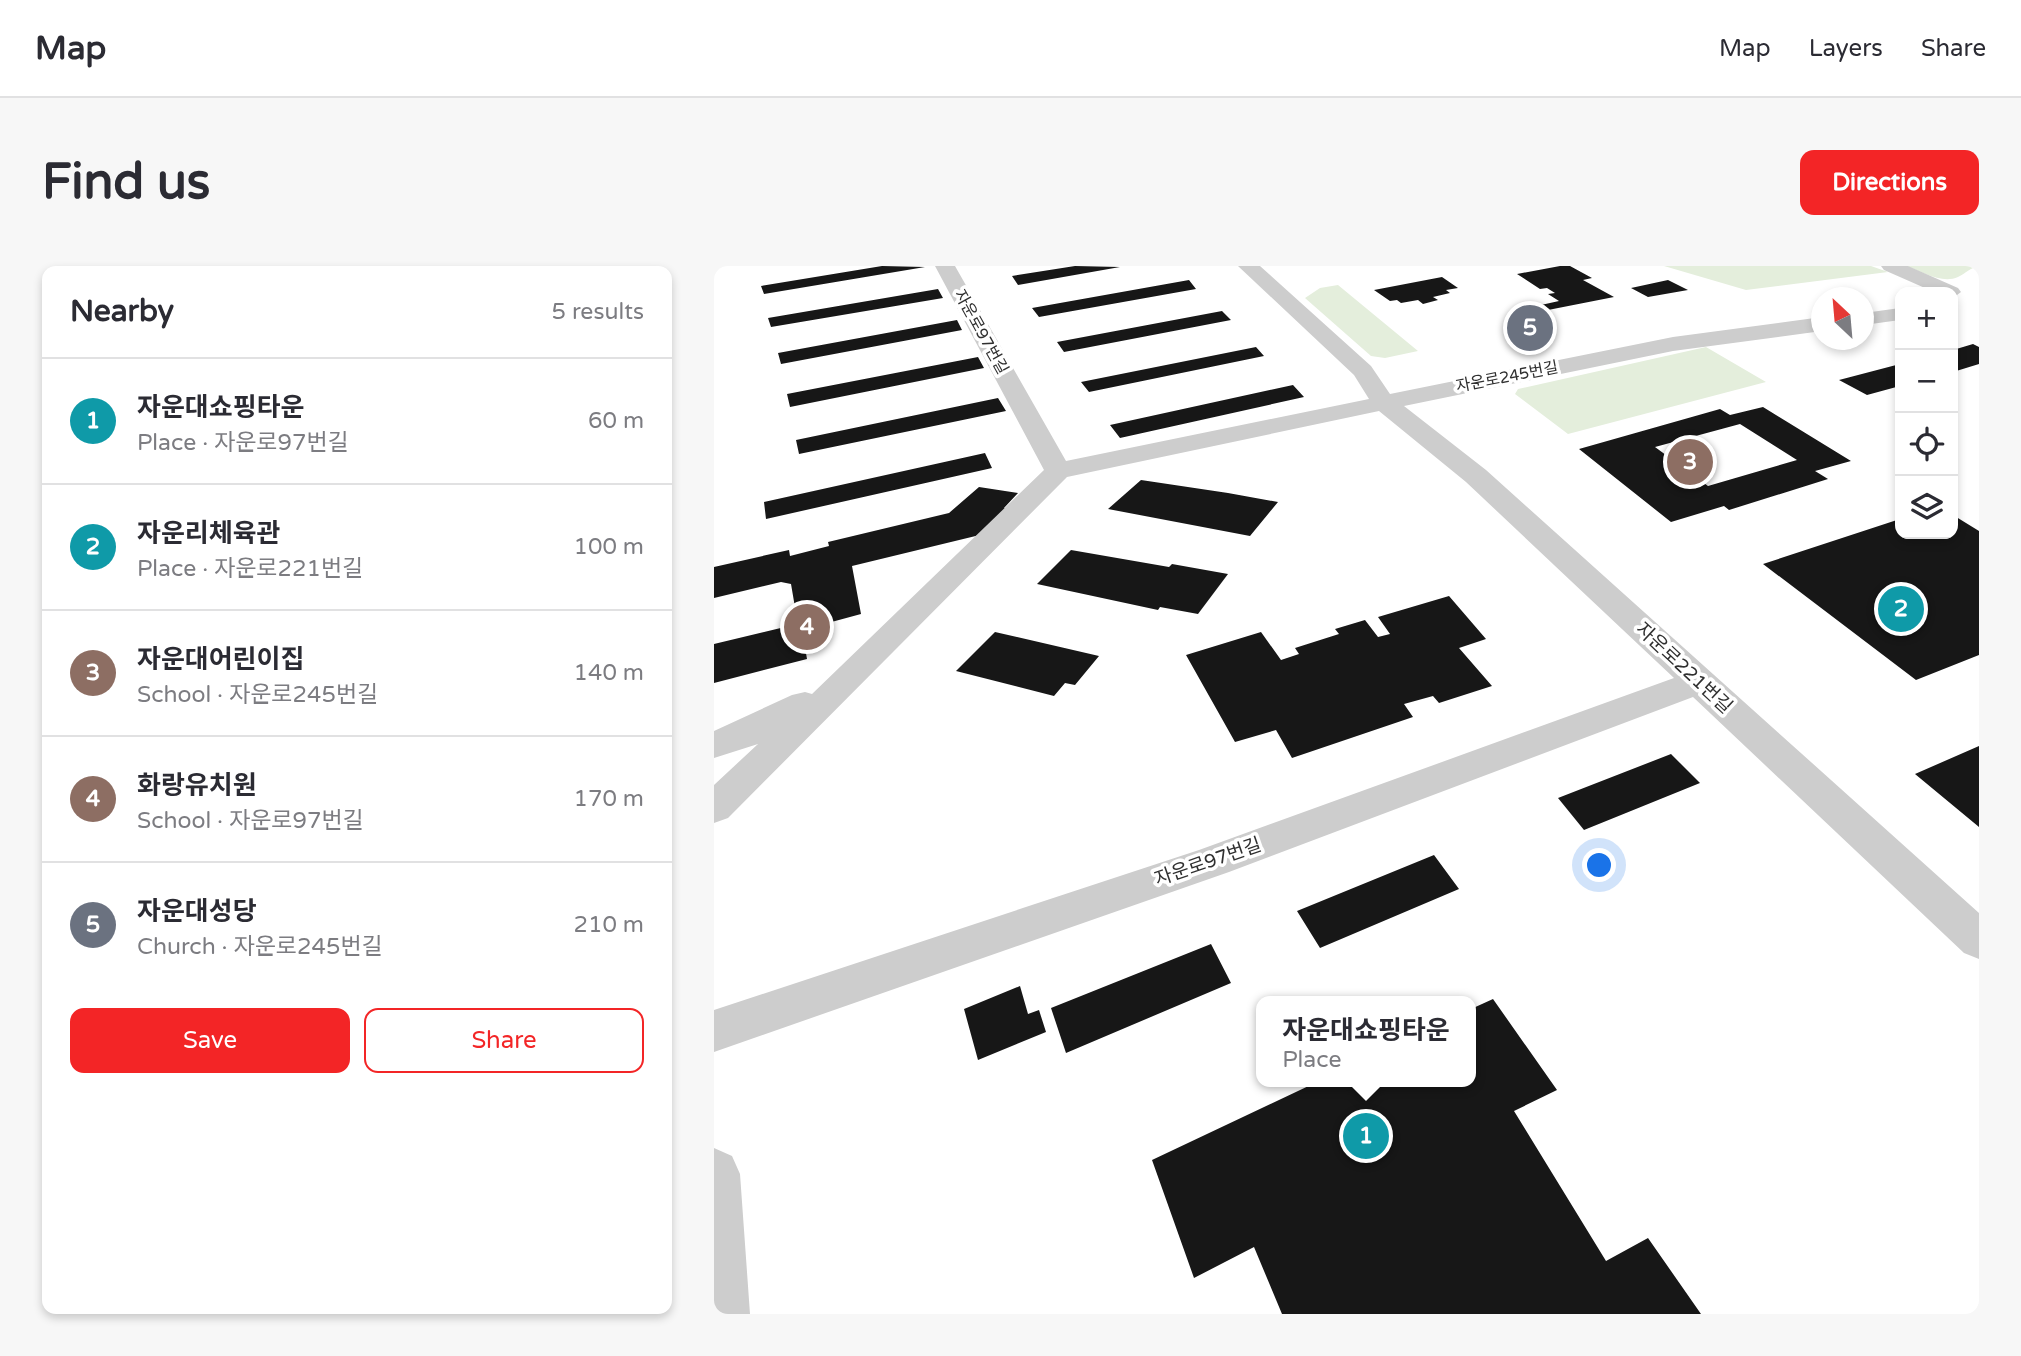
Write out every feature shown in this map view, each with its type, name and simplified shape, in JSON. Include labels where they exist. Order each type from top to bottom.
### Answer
[{"type":"street","name":"자운로97번길","points":[[945,266],[1058,471]]},
{"type":"street","points":[[714,808],[844,684],[1058,471],[1384,403],[1363,371],[1248,266]]},
{"type":"street","points":[[1891,266],[1932,287]]},
{"type":"street","points":[[1874,318],[1895,315]]},
{"type":"street","name":"자운로245번길","points":[[1384,403],[1673,344],[1811,325]]},
{"type":"street","name":"자운로221번길","points":[[1384,403],[1476,476],[1979,940]]},
{"type":"street","name":"자운로97번길","points":[[714,1031],[1214,861],[1699,682]]},
{"type":"street","points":[[714,745],[747,734],[844,684]]},
{"type":"street","points":[[714,1174],[721,1314]]},
{"type":"green space","points":[[1664,266],[1871,266],[1888,272],[1746,290]]},
{"type":"green space","points":[[1907,266],[1979,266],[1958,277],[1945,279]]},
{"type":"green space","points":[[1338,285],[1418,351],[1385,358],[1371,356],[1305,298],[1320,288]]},
{"type":"green space","points":[[1706,347],[1766,382],[1568,434],[1515,394],[1518,389]]},
{"type":"building","points":[[882,266],[925,267],[764,294],[761,286]]},
{"type":"building","points":[[1075,266],[1120,267],[1018,285],[1012,276]]},
{"type":"building","points":[[1570,266],[1592,278],[1583,280],[1614,297],[1548,310],[1541,305],[1559,301],[1548,294],[1555,293],[1547,288],[1540,289],[1517,274]]},
{"type":"building","points":[[1442,277],[1458,288],[1446,290],[1450,293],[1433,297],[1438,300],[1423,304],[1418,300],[1401,303],[1397,300],[1390,301],[1374,290]]},
{"type":"building","points":[[1189,280],[1196,289],[1039,317],[1032,308]]},
{"type":"building","points":[[1668,280],[1688,290],[1648,297],[1631,288]]},
{"type":"building","points":[[938,289],[943,298],[771,327],[768,318]]},
{"type":"building","points":[[1222,311],[1231,320],[1064,352],[1057,342]]},
{"type":"building","points":[[957,320],[962,330],[781,364],[778,353]]},
{"type":"building","points":[[1973,344],[1979,347],[1979,364],[1958,370],[1958,348]]},
{"type":"building","points":[[1256,347],[1264,356],[1089,392],[1081,382]]},
{"type":"building","points":[[978,357],[984,368],[790,407],[787,394]]},
{"type":"building","points":[[1895,365],[1895,387],[1867,395],[1839,380]]},
{"type":"building","points":[[1293,385],[1304,397],[1120,438],[1110,425]]},
{"type":"building","points":[[998,398],[1006,411],[799,454],[796,440]]},
{"type":"building","points":[[1763,407],[1851,461],[1815,471],[1828,479],[1729,510],[1724,506],[1671,522],[1579,449],[1720,409],[1730,415]],"holes":[[[1740,424],[1797,460],[1708,486],[1655,447]]]},
{"type":"building","points":[[985,453],[992,468],[766,519],[764,502]]},
{"type":"building","points":[[1141,480],[1278,502],[1250,536],[1108,509]]},
{"type":"building","points":[[979,487],[1018,493],[1004,508],[1009,509],[988,533],[852,566],[861,614],[802,630],[807,659],[714,683],[714,644],[789,626],[797,619],[791,584],[781,582],[714,598],[714,567],[789,550],[790,556],[829,546],[828,542],[949,513]]},
{"type":"building","points":[[1958,518],[1979,531],[1979,655],[1916,680],[1763,564],[1895,521],[1895,539],[1958,539]]},
{"type":"building","points":[[1071,550],[1228,574],[1198,614],[1160,607],[1158,610],[1037,584]]},
{"type":"building","points":[[1449,596],[1486,639],[1459,648],[1492,686],[1439,703],[1433,696],[1404,704],[1413,717],[1292,758],[1276,730],[1235,742],[1186,655],[1261,632],[1281,660],[1299,654],[1295,648],[1339,634],[1335,629],[1365,620],[1378,637],[1390,634],[1378,617]]},
{"type":"building","points":[[995,632],[1099,656],[1075,685],[1065,683],[1054,696],[956,671]]},
{"type":"building","points":[[1979,746],[1979,827],[1915,774]]},
{"type":"building","points":[[1671,754],[1700,783],[1584,830],[1558,798]]},
{"type":"building","points":[[1434,855],[1459,889],[1320,948],[1297,911]]},
{"type":"building","points":[[1211,944],[1231,983],[1066,1053],[1051,1008]]},
{"type":"building","points":[[1020,986],[1028,1014],[1039,1010],[1046,1032],[978,1060],[964,1009]]},
{"type":"building","points":[[1493,999],[1557,1090],[1514,1111],[1606,1261],[1648,1238],[1701,1314],[1282,1314],[1254,1247],[1194,1278],[1152,1160],[1306,1087],[1476,1087],[1476,1007]]},
{"type":"place","name":"자운대성당","points":[[1530,328]]},
{"type":"place","name":"자운대어린이집","points":[[1690,462]]},
{"type":"place","name":"자운리체육관","points":[[1901,609]]},
{"type":"place","name":"화랑유치원","points":[[807,627]]},
{"type":"place","name":"자운대쇼핑타운","points":[[1366,1136]]}]
